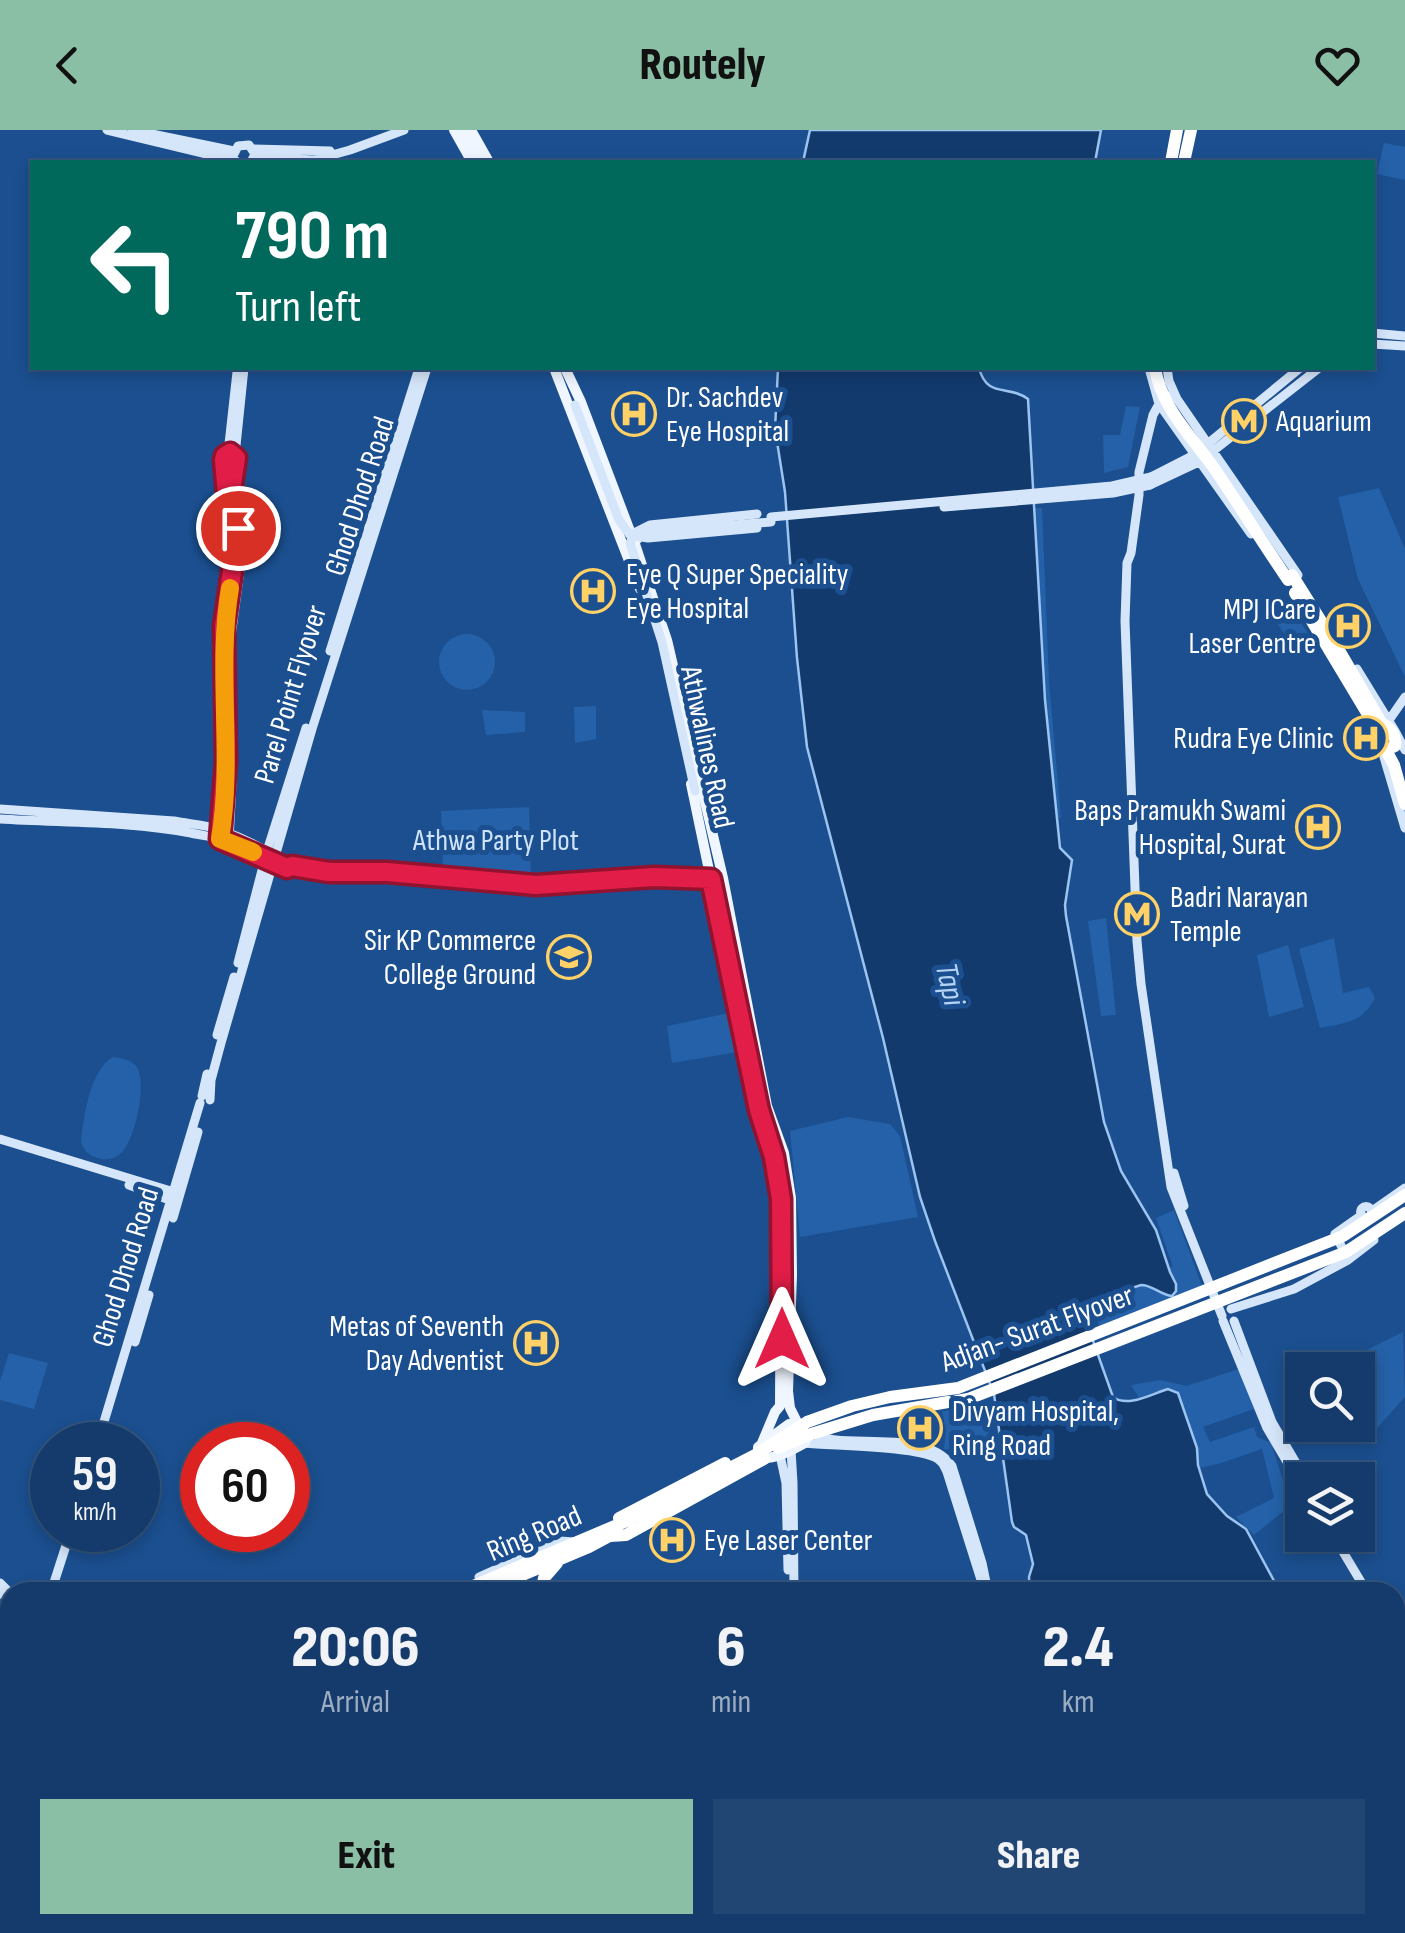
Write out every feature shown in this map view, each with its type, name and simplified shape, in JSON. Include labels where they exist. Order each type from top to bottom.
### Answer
[{"type":"highway","points":[[1174,160],[1186,130]]},
{"type":"highway","points":[[1186,130],[1186,160]]},
{"type":"highway","points":[[1158,370],[1157,379],[1170,408],[1290,578],[1384,725],[1375,734],[1396,748],[1397,774],[1405,804]]},
{"type":"highway","points":[[806,1434],[838,1420],[899,1404],[963,1393],[1346,1242],[1405,1203]]},
{"type":"highway","name":"Adjan- Surat Flyover","points":[[629,1522],[808,1422],[882,1399],[958,1388],[1343,1236],[1405,1203]]},
{"type":"highway","points":[[806,1434],[813,1423],[892,1400],[963,1393]]},
{"type":"highway","points":[[835,1440],[832,1430],[838,1420]]},
{"type":"highway","points":[[610,1532],[621,1516],[761,1450]]},
{"type":"highway","name":"Ring Road","points":[[486,1582],[562,1558],[629,1522]]},
{"type":"highway","name":"Ring Road","points":[[503,1582],[574,1542],[610,1532]]},
{"type":"highway","points":[[543,1582],[562,1558]]},
{"type":"main road","points":[[467,134],[475,160]]},
{"type":"main road","points":[[467,134],[475,160]]},
{"type":"main road","name":"Athwalines Road","points":[[559,370],[581,402],[636,547],[718,882]]},
{"type":"main road","name":"Athwalines Road","points":[[559,370],[668,640],[683,700],[759,1110],[774,1157],[781,1199],[785,1407],[761,1450]]},
{"type":"main road","name":"Athwalines Road","points":[[785,1407],[806,1434]]},
{"type":"main road","points":[[789,1424],[806,1434],[785,1452],[761,1450],[789,1424]]},
{"type":"street","points":[[107,130],[236,158]]},
{"type":"street","points":[[133,130],[236,158]]},
{"type":"street","points":[[253,158],[328,152],[390,130]]},
{"type":"street","points":[[253,158],[314,160],[404,130]]},
{"type":"street","points":[[236,158],[243,144],[253,158]]},
{"type":"street","points":[[1375,333],[1405,336]]},
{"type":"street","points":[[1375,344],[1405,346]]},
{"type":"street","points":[[225,836],[233,765],[231,637],[242,563],[231,459],[241,370]]},
{"type":"street","name":"Ghod Dhod Road","points":[[107,1422],[212,1080],[270,857],[422,370]]},
{"type":"street","points":[[559,370],[619,520],[630,534],[648,538],[757,528],[771,520]]},
{"type":"street","points":[[1156,370],[1150,376],[1158,404],[1286,582],[1397,774],[1405,828]]},
{"type":"street","points":[[1159,370],[1298,574],[1396,748]]},
{"type":"street","points":[[636,547],[638,537],[649,532],[1150,480],[1184,466],[1212,448],[1298,370]]},
{"type":"street","points":[[1212,448],[1316,370]]},
{"type":"street","points":[[1174,393],[1158,404],[1153,415],[1139,472],[1127,563],[1124,621],[1141,984],[1175,1180],[1272,1422],[1295,1462]]},
{"type":"street","points":[[1184,466],[1186,444]]},
{"type":"street","points":[[1184,466],[1207,473]]},
{"type":"street","points":[[623,511],[630,523],[641,528],[771,520]]},
{"type":"street","points":[[697,808],[662,642],[631,551],[631,540],[639,529],[650,525],[756,514],[771,520]]},
{"type":"street","points":[[1384,725],[1405,700]]},
{"type":"street","points":[[0,808],[174,821],[225,836],[292,866],[329,872],[387,872],[536,885],[654,877],[718,882]]},
{"type":"street","points":[[0,819],[133,824],[225,836]]},
{"type":"street","points":[[204,1101],[270,857]]},
{"type":"street","points":[[0,1142],[176,1197]]},
{"type":"street","points":[[1348,1260],[1334,1234],[1382,1202],[1405,1203]]},
{"type":"street","points":[[1229,1316],[1294,1289],[1348,1260],[1380,1236],[1405,1203]]},
{"type":"street","points":[[1368,1213],[1380,1236]]},
{"type":"street","points":[[1229,1316],[1267,1428],[1287,1462]]},
{"type":"street","points":[[806,1434],[835,1440],[892,1442],[938,1452],[949,1460],[985,1582]]},
{"type":"street","points":[[806,1434],[941,1461],[983,1582]]},
{"type":"street","points":[[785,1452],[793,1483],[792,1582]]},
{"type":"street","points":[[468,1582],[560,1541],[574,1542]]},
{"type":"street","points":[[57,1582],[66,1552]]},
{"type":"street","points":[[1344,1552],[1364,1582]]},
{"type":"street","points":[[1350,1552],[1365,1582]]},
{"type":"street","points":[[527,1567],[538,1582]]},
{"type":"street","points":[[527,1567],[532,1582]]},
{"type":"green space","points":[[1384,143],[1405,147],[1405,180],[1377,174]]},
{"type":"green space","points":[[1126,406],[1140,407],[1128,467],[1104,473],[1103,435],[1120,435]]},
{"type":"green space","points":[[1379,488],[1405,549],[1405,677],[1358,579],[1338,497]]},
{"type":"green space","points":[[1032,508],[1042,508],[1049,681],[1061,818],[1051,817]]},
{"type":"green space","points":[[1272,606],[1278,615],[1291,606],[1310,637],[1293,648],[1268,609]]},
{"type":"green space","points":[[467,634],[487,642],[495,662],[487,682],[467,690],[447,682],[439,662],[447,642]]},
{"type":"green space","points":[[596,706],[596,739],[575,743],[574,707]]},
{"type":"green space","points":[[482,710],[525,712],[525,732],[486,735]]},
{"type":"green space","name":"Athwa Party Plot","points":[[529,807],[531,876],[443,869],[441,811]]},
{"type":"green space","points":[[1106,918],[1116,1015],[1101,1016],[1088,921]]},
{"type":"green space","points":[[1334,938],[1343,993],[1369,987],[1375,998],[1359,1017],[1320,1028],[1299,949]]},
{"type":"green space","points":[[1288,945],[1304,1007],[1269,1017],[1257,955]]},
{"type":"green space","points":[[734,1012],[738,1052],[672,1063],[667,1026]]},
{"type":"green space","points":[[113,1057],[135,1065],[141,1083],[140,1096],[126,1148],[115,1157],[104,1159],[90,1154],[81,1143],[93,1083]]},
{"type":"green space","points":[[848,1117],[890,1124],[900,1136],[918,1217],[800,1237],[790,1131]]},
{"type":"green space","points":[[1174,1210],[1202,1286],[1099,1326],[1082,1274],[1173,1267],[1156,1218]]},
{"type":"green space","points":[[1403,1332],[1405,1397],[1375,1430],[1375,1352],[1362,1352]]},
{"type":"green space","points":[[9,1353],[48,1363],[34,1409],[0,1400],[0,1381]]},
{"type":"green space","points":[[1239,1369],[1254,1409],[1203,1427],[1210,1442],[1254,1427],[1257,1437],[1271,1443],[1285,1486],[1285,1510],[1254,1535],[1236,1517],[1274,1498],[1262,1449],[1187,1471],[1131,1385],[1161,1380],[1186,1386]]},
{"type":"green space","points":[[958,1410],[960,1425],[987,1421],[990,1440],[965,1439],[965,1450],[944,1449],[942,1411]]},
{"type":"water","points":[[810,130],[1101,130],[1095,160],[803,160]]},
{"type":"water","name":"Tapi","points":[[778,370],[980,370],[987,384],[1028,399],[1045,700],[1060,848],[1072,860],[1066,916],[1104,1122],[1121,1171],[1156,1230],[1176,1284],[1172,1296],[1141,1285],[1100,1298],[1089,1307],[1087,1324],[1113,1397],[1126,1401],[1168,1389],[1178,1393],[1197,1448],[1207,1494],[1227,1516],[1246,1529],[1275,1582],[1029,1582],[1033,1564],[1026,1535],[1012,1522],[994,1394],[920,1197],[807,747],[785,492],[775,429]]},
{"type":"slow traffic","points":[[230,588],[224,626],[226,762],[220,839],[253,852]]},
{"type":"place","name":"Dr. Sachdev Eye Hospital","points":[[634,414]]},
{"type":"place","name":"Aquarium","points":[[1244,421]]},
{"type":"place","name":"Eye Q Super Speciality Eye Hospital","points":[[593,591]]},
{"type":"place","name":"MPJ ICare Laser Centre","points":[[1348,626]]},
{"type":"place","name":"Rudra Eye Clinic","points":[[1366,738]]},
{"type":"place","name":"Baps Pramukh Swami Hospital, Surat","points":[[1318,827]]},
{"type":"place","name":"Badri Narayan Temple","points":[[1137,914]]},
{"type":"place","name":"Sir KP Commerce College Ground","points":[[569,957]]},
{"type":"place","name":"Metas of Seventh Day Adventist","points":[[536,1343]]},
{"type":"place","name":"Divyam Hospital, Ring Road","points":[[920,1428]]},
{"type":"place","name":"Eye Laser Center","points":[[672,1540]]},
{"type":"route","points":[[238,528],[232,484],[236,458],[230,453],[224,460],[233,564],[224,626],[226,762],[220,839],[287,868],[329,872],[387,872],[536,885],[654,877],[711,879],[781,1199],[782,1339]]}]
